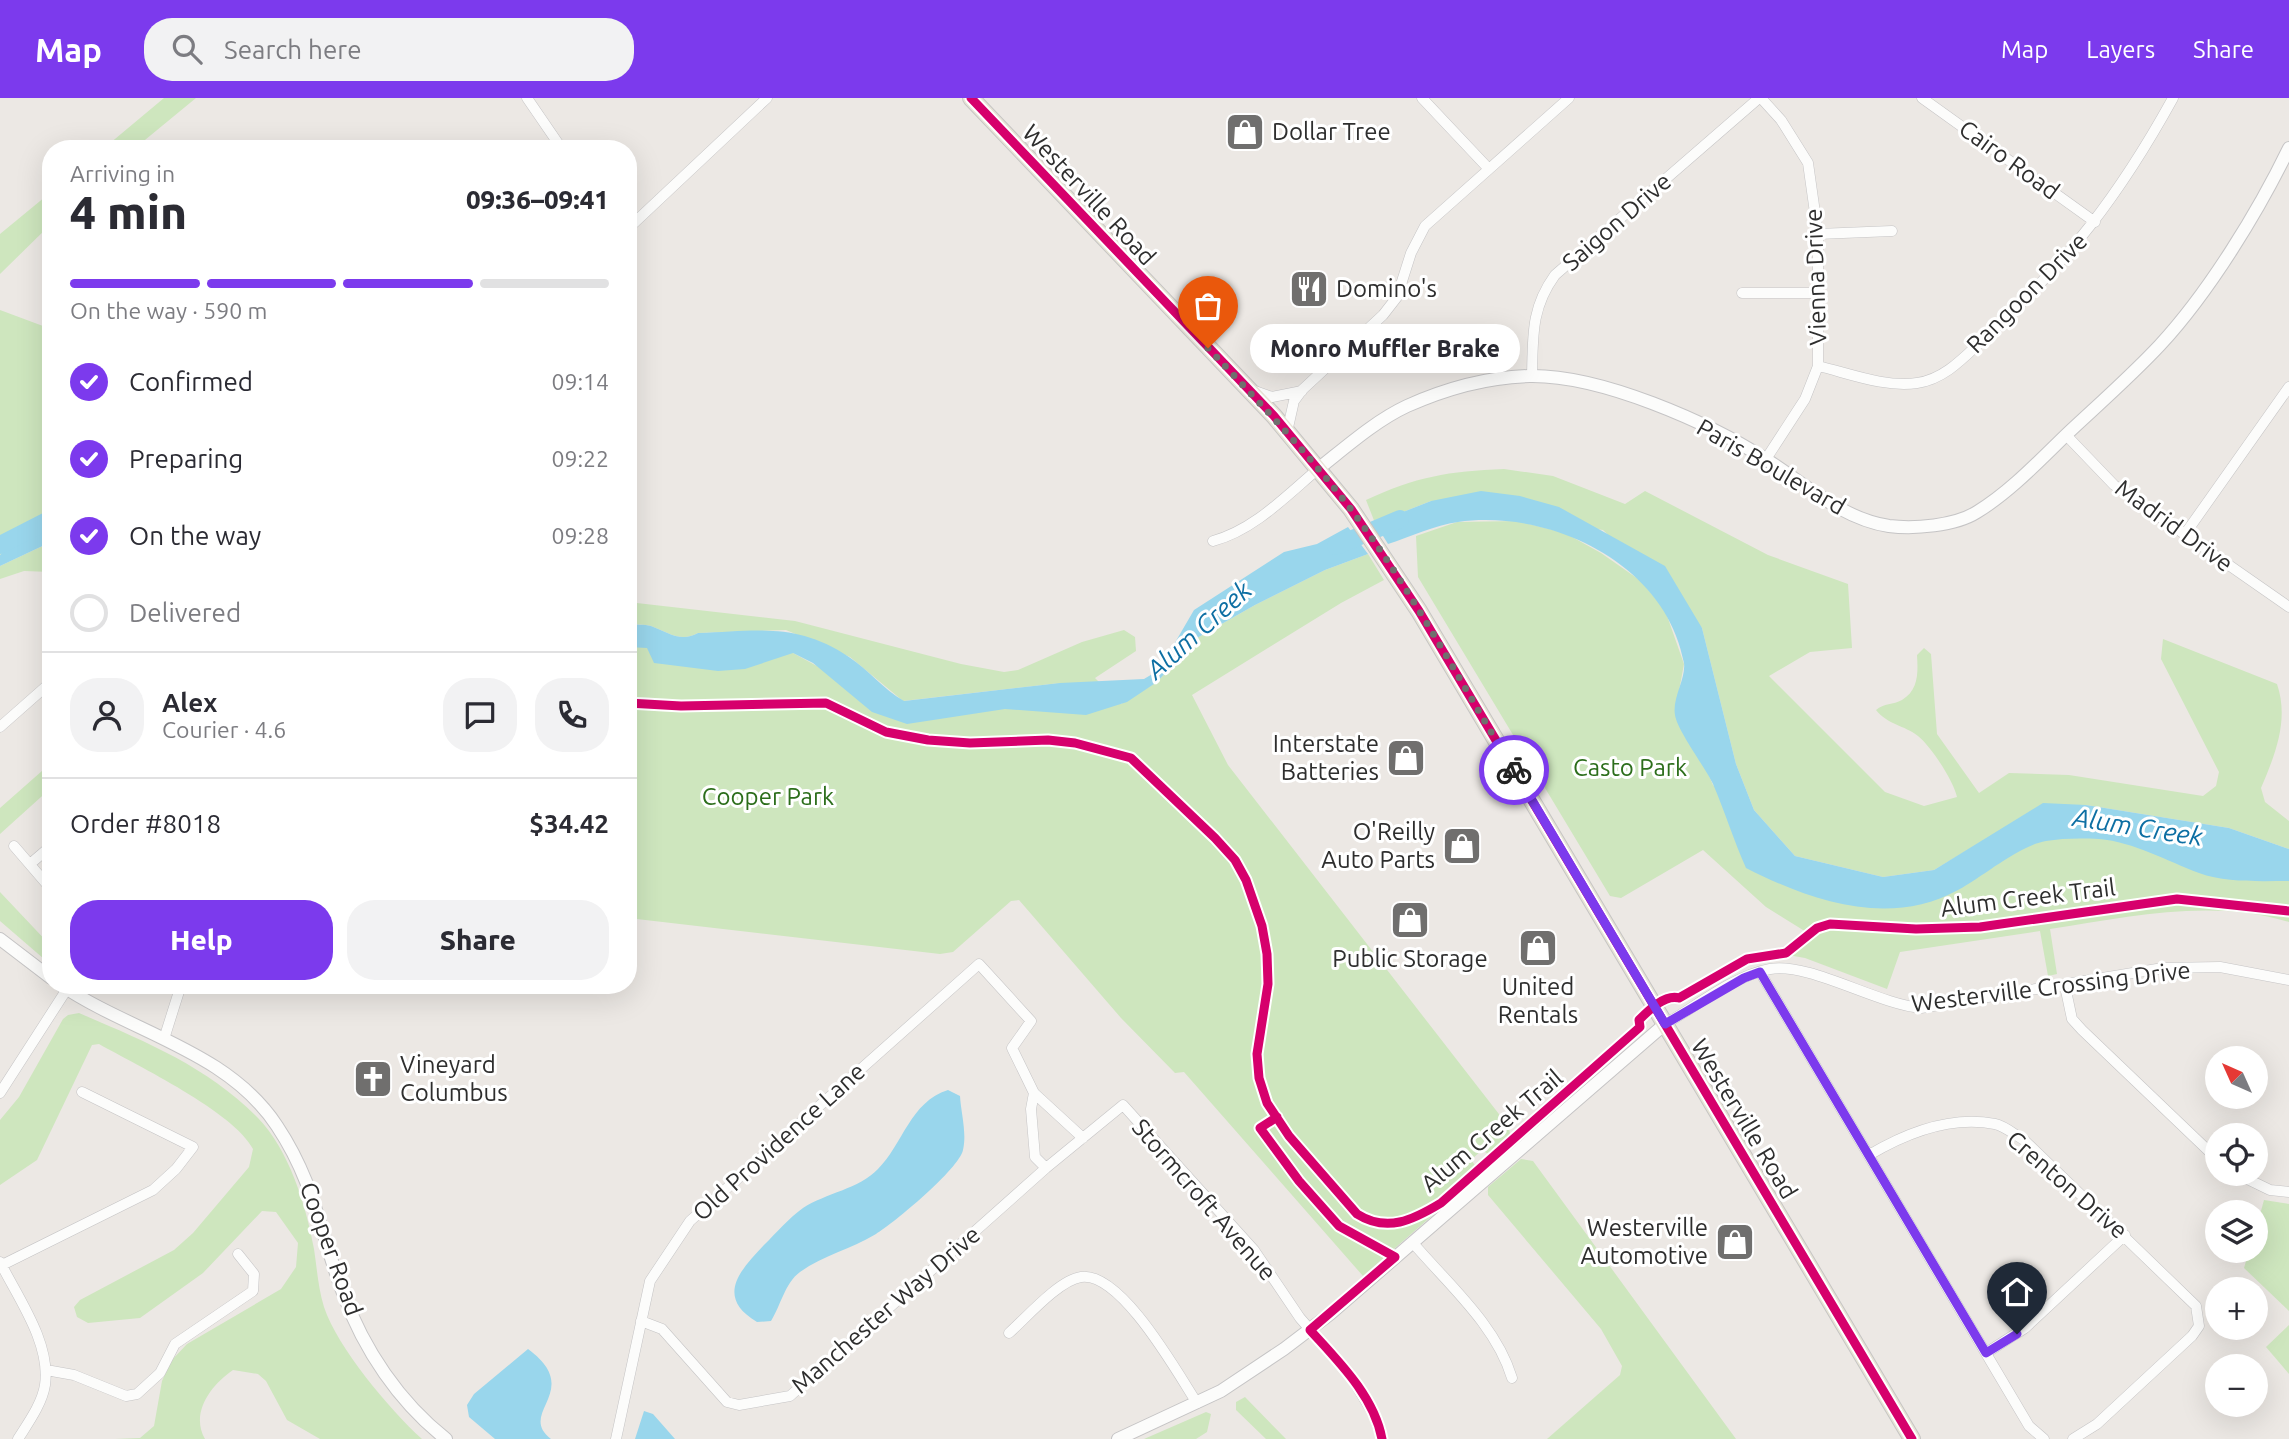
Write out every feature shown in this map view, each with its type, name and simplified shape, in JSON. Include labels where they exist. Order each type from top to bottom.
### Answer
[{"type":"main road","name":"Westerville Road","points":[[971,98],[1287,432],[1350,509],[1390,566],[1912,1439]]},
{"type":"street","points":[[527,98],[556,140]]},
{"type":"street","points":[[637,220],[767,98]]},
{"type":"street","points":[[1422,98],[1488,168]]},
{"type":"street","points":[[1287,432],[1294,401],[1302,390],[1384,315],[1397,296],[1411,253],[1425,226],[1569,98]]},
{"type":"street","name":"Vienna Drive","points":[[1760,98],[1782,120],[1808,163],[1818,234],[1818,366],[1805,398],[1766,459]]},
{"type":"street","name":"Saigon Drive","points":[[1532,376],[1535,315],[1542,293],[1555,275],[1760,98]]},
{"type":"street","name":"Cairo Road","points":[[1923,98],[2095,222]]},
{"type":"street","name":"Rangoon Drive","points":[[1818,366],[1887,382],[1917,383],[1949,371],[2058,268],[2095,222],[2137,162],[2173,98]]},
{"type":"street","name":"Paris Boulevard","points":[[1318,469],[1358,437],[1404,407],[1449,390],[1493,380],[1532,376],[1618,392],[1677,414],[1766,459],[1836,507],[1885,526],[1920,528],[1975,513],[2066,435],[2160,344],[2184,316],[2263,202],[2289,148]]},
{"type":"street","points":[[1818,234],[1892,231]]},
{"type":"street","points":[[1742,293],[1817,293]]},
{"type":"street","points":[[2185,534],[2289,387]]},
{"type":"street","points":[[1246,388],[1272,397],[1302,390]]},
{"type":"street","name":"Madrid Drive","points":[[2066,435],[2114,485],[2288,605]]},
{"type":"street","points":[[1213,541],[1233,536],[1250,525],[1318,469]]},
{"type":"street","points":[[0,727],[6,716],[42,688]]},
{"type":"street","points":[[14,846],[42,878]]},
{"type":"street","points":[[30,864],[42,854]]},
{"type":"street","points":[[0,939],[42,971]]},
{"type":"street","name":"Old Providence Lane","points":[[616,1439],[650,1281],[690,1221],[979,964],[1031,1021],[1012,1048],[1034,1093]]},
{"type":"street","name":"Westerville Crossing Drive","points":[[1665,1024],[1744,978],[1772,968],[1802,972],[1899,1006],[1921,1008],[2175,968],[2220,967],[2289,980]]},
{"type":"street","points":[[1760,972],[2029,1426],[2044,1439]]},
{"type":"street","points":[[2065,986],[2072,1018],[2082,1030],[2205,1148]]},
{"type":"street","points":[[0,1093],[60,994]]},
{"type":"street","name":"Cooper Road","points":[[77,994],[227,1074],[277,1125],[310,1185],[343,1292],[375,1361],[409,1405],[446,1439]]},
{"type":"street","points":[[164,1039],[178,994]]},
{"type":"street","points":[[1118,1439],[1197,1403],[1231,1384],[1310,1330],[1665,1024]]},
{"type":"street","points":[[18,1439],[45,1388],[46,1370],[44,1353],[0,1264],[153,1190],[176,1169],[193,1147],[82,1091]]},
{"type":"street","points":[[1034,1093],[1083,1138]]},
{"type":"street","points":[[1034,1093],[1031,1109],[1035,1157],[1046,1168]]},
{"type":"street","name":"Manchester Way Drive","points":[[641,1321],[662,1329],[727,1402],[739,1405],[790,1396],[1046,1168],[1123,1105]]},
{"type":"street","name":"Stormcroft Avenue","points":[[1123,1105],[1254,1250],[1310,1330],[1350,1375],[1374,1415],[1382,1439]]},
{"type":"street","name":"Crenton Drive","points":[[1868,1155],[1918,1130],[1966,1122],[1997,1124],[2024,1140],[2190,1300],[2199,1313],[2199,1326],[2192,1336],[2097,1424],[2073,1439]]},
{"type":"street","points":[[2262,1186],[2270,1190],[2289,1192]]},
{"type":"street","points":[[1986,1353],[2025,1328],[2124,1235]]},
{"type":"street","points":[[1413,1243],[1504,1352],[1512,1378]]},
{"type":"street","points":[[46,1370],[74,1375],[126,1396],[138,1394],[160,1373],[175,1344],[253,1292],[254,1274],[238,1254]]},
{"type":"street","points":[[1009,1333],[1064,1284],[1081,1277],[1099,1279],[1153,1334],[1197,1403]]},
{"type":"green space","points":[[164,98],[196,98],[145,140],[114,140]]},
{"type":"green space","points":[[42,199],[42,233],[0,274],[0,234]]},
{"type":"green space","points":[[0,310],[42,326],[42,517],[0,555]]},
{"type":"green space","points":[[1504,469],[1553,476],[1625,504],[1645,491],[1768,555],[1848,584],[1852,648],[1810,652],[1769,676],[1885,792],[1924,806],[1957,797],[1947,774],[1923,741],[1876,710],[1902,700],[1912,691],[1917,674],[1917,655],[1924,648],[1931,654],[1937,734],[1979,793],[2009,773],[2069,775],[2203,796],[2216,786],[2219,772],[2161,659],[2163,639],[2277,684],[2282,710],[2279,736],[2261,788],[2265,802],[2289,821],[2289,849],[2229,828],[2086,805],[1986,839],[1934,870],[1883,877],[1795,856],[1754,810],[1736,764],[1702,628],[1603,530],[1431,501],[1375,523],[1366,500],[1400,486],[1433,477],[1466,471]]},
{"type":"green space","name":"Casto Park","points":[[1517,521],[1565,533],[1601,553],[1641,581],[1665,610],[1684,664],[1677,702],[1713,785],[1828,889],[1950,872],[2019,821],[2289,867],[2289,922],[2230,911],[2200,911],[2140,915],[2050,929],[2057,974],[2048,976],[2040,931],[1900,952],[1887,989],[1805,958],[1782,954],[1811,935],[1766,907],[1703,850],[1621,898],[1610,896],[1418,577],[1416,536],[1457,522]]},
{"type":"green space","points":[[42,546],[42,572],[24,571],[0,579],[0,566]]},
{"type":"green space","name":"Cooper Park","points":[[1368,554],[1384,580],[1341,603],[1192,695],[1228,765],[1509,1127],[1510,1135],[1488,1154],[1482,1150],[1471,1160],[1481,1173],[1363,1276],[1184,1072],[1175,1073],[1121,1018],[1019,900],[1011,901],[953,952],[940,954],[637,919],[637,643],[793,653],[894,708],[1060,683],[903,701],[850,657],[786,630],[698,633],[680,637],[649,625],[637,624],[637,603],[795,621],[961,664],[1004,672],[1018,670],[1082,642],[1124,630],[1135,637],[1136,651],[1095,678],[1121,704],[1157,682],[1197,638],[1325,570]]},
{"type":"green space","points":[[42,771],[42,796],[0,834],[0,808]]},
{"type":"green space","points":[[0,892],[42,936],[42,957],[0,921]]},
{"type":"green space","points":[[79,1013],[151,1045],[196,1069],[238,1100],[269,1131],[287,1162],[301,1197],[311,1232],[322,1300],[331,1323],[366,1377],[422,1439],[320,1439],[287,1420],[266,1381],[258,1374],[233,1370],[217,1383],[205,1400],[200,1419],[205,1439],[115,1439],[140,1438],[154,1426],[162,1381],[171,1361],[187,1344],[281,1289],[296,1267],[298,1243],[276,1212],[262,1211],[203,1273],[140,1318],[88,1323],[77,1317],[74,1307],[80,1300],[174,1250],[193,1233],[249,1167],[253,1149],[243,1135],[206,1105],[99,1044],[92,1045],[37,1160],[0,1185],[0,1120],[19,1097],[63,1019]]},
{"type":"green space","points":[[1521,1159],[1533,1161],[1736,1439],[1547,1439],[1620,1375],[1622,1366],[1601,1329],[1488,1195],[1488,1187]]},
{"type":"green space","points":[[2268,1201],[2289,1204],[2289,1311],[2268,1291],[2268,1277],[2253,1277],[2244,1268],[2245,1263],[2268,1263]]},
{"type":"green space","points":[[2289,1325],[2289,1374],[2266,1347]]},
{"type":"green space","points":[[1245,1397],[1286,1439],[1266,1439],[1236,1410],[1236,1402]]},
{"type":"green space","points":[[1206,1412],[1211,1414],[1207,1432],[1196,1439],[1144,1439]]},
{"type":"water","points":[[1481,491],[1520,496],[1559,507],[1665,566],[1702,628],[1736,764],[1754,810],[1795,856],[1883,877],[1934,870],[2043,803],[2086,805],[2229,828],[2289,849],[2289,881],[2244,881],[2209,876],[2125,844],[2086,838],[2059,839],[2035,844],[1958,890],[1932,901],[1905,907],[1850,906],[1797,891],[1746,868],[1713,784],[1677,722],[1675,709],[1684,663],[1673,628],[1654,597],[1629,571],[1599,550],[1566,535],[1530,525],[1494,520],[1458,522],[1388,544],[1375,523],[1431,501]]},
{"type":"water","points":[[42,517],[42,546],[0,566],[0,555]]},
{"type":"water","points":[[1348,527],[1368,554],[1325,570],[1197,638],[1157,682],[1127,702],[1086,715],[1005,709],[907,724],[872,712],[813,663],[793,653],[745,669],[718,671],[654,663],[647,648],[637,647],[637,624],[649,625],[680,637],[698,633],[758,630],[794,633],[812,638],[849,657],[904,701],[1060,683],[1144,679],[1159,670],[1194,610],[1284,552],[1317,544]]},
{"type":"water","points":[[948,1090],[960,1096],[964,1137],[963,1150],[950,1170],[910,1208],[876,1234],[800,1272],[787,1288],[771,1321],[757,1322],[744,1313],[734,1293],[740,1274],[755,1254],[803,1208],[870,1176],[887,1159],[925,1104]]},
{"type":"water","points":[[528,1349],[544,1364],[551,1377],[551,1389],[541,1419],[542,1429],[551,1439],[495,1439],[469,1417],[467,1405],[474,1394]]},
{"type":"water","points":[[644,1411],[653,1414],[675,1439],[635,1439]]},
{"type":"waterway","name":"Alum Creek","points":[[1336,546],[1400,519]]},
{"type":"waterway","name":"Alum Creek","points":[[0,545],[42,524]]},
{"type":"cycle path","points":[[971,98],[1274,416],[1351,509],[1419,611],[1912,1439]]},
{"type":"cycle path","name":"Alum Creek Trail","points":[[637,704],[681,706],[826,703],[886,732],[928,740],[970,743],[1048,740],[1075,743],[1131,758],[1215,838],[1235,860],[1246,880],[1262,926],[1267,954],[1268,984],[1257,1054],[1259,1078],[1267,1103],[1289,1136],[1357,1214],[1379,1223],[1410,1219],[1441,1203],[1640,1027],[1639,1020],[1658,1004],[1668,998],[1679,998],[1747,959],[1786,953],[1817,928],[1830,924],[1916,929],[1980,927],[2177,899],[2289,911]]},
{"type":"cycle path","points":[[1277,1117],[1260,1128],[1299,1181],[1339,1226],[1395,1257],[1310,1330],[1354,1380],[1371,1408],[1382,1439]]},
{"type":"way so far","points":[[1208,348],[1273,416],[1350,509],[1419,611],[1514,770]]},
{"type":"place","name":"Dollar Tree","points":[[1245,132]]},
{"type":"place","name":"Domino's","points":[[1309,289]]},
{"type":"place","name":"Monro Muffler Brake","points":[[1208,348]]},
{"type":"place","name":"Interstate Batteries","points":[[1406,758]]},
{"type":"place","name":"O'Reilly Auto Parts","points":[[1462,846]]},
{"type":"place","name":"Public Storage","points":[[1410,920]]},
{"type":"place","name":"United Rentals","points":[[1538,948]]},
{"type":"place","name":"Vineyard Columbus","points":[[373,1079]]},
{"type":"place","name":"Westerville Automotive","points":[[1735,1242]]},
{"type":"route","points":[[1514,770],[1665,1024],[1744,978],[1760,972],[1986,1353],[2017,1334]]}]
